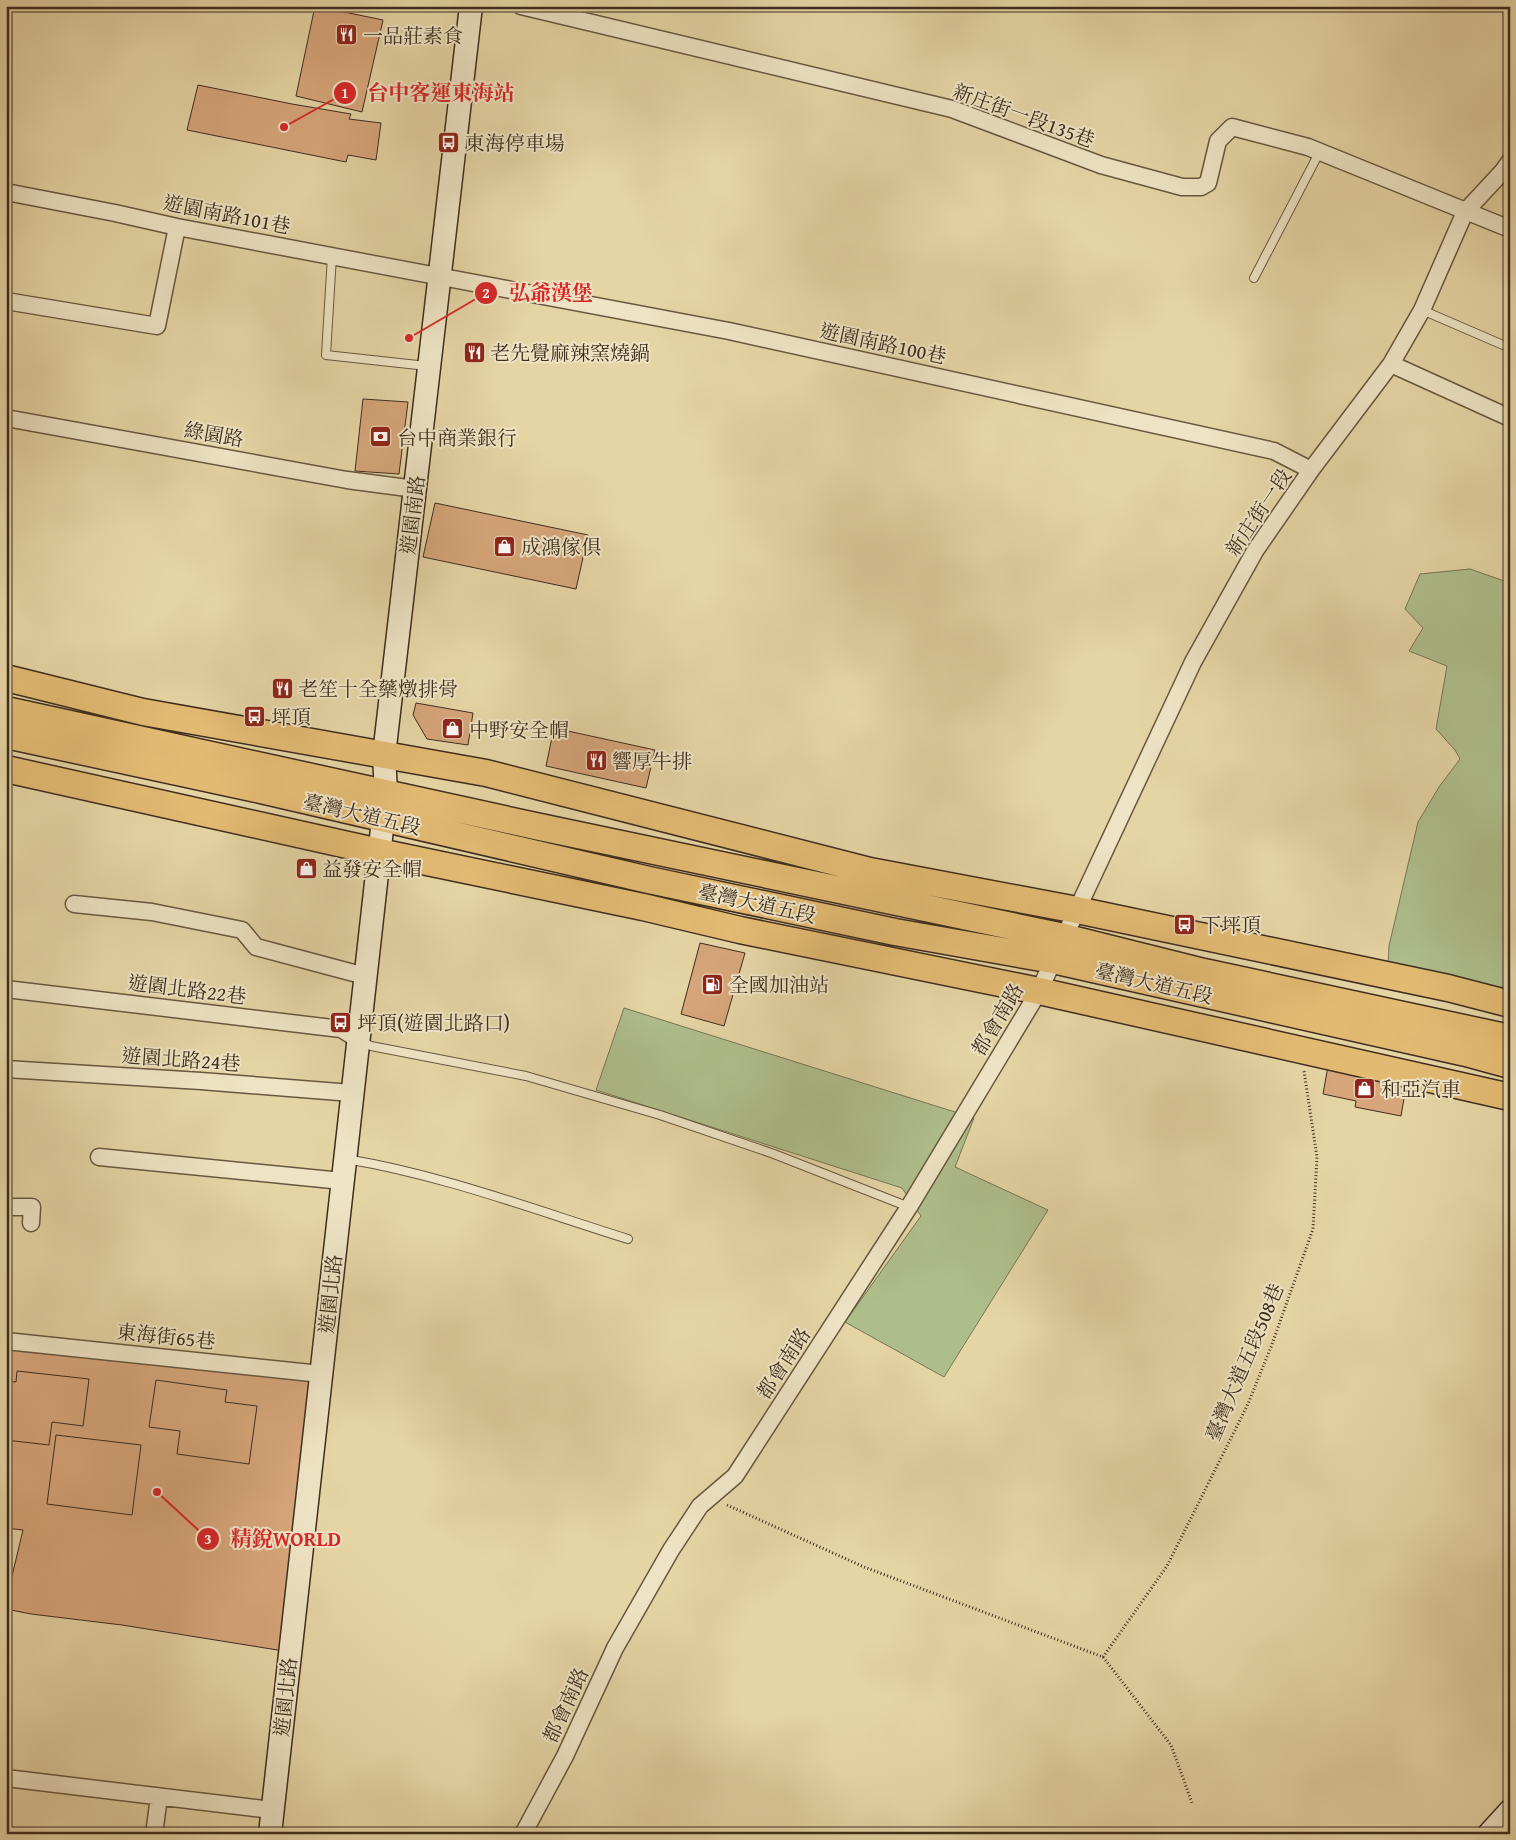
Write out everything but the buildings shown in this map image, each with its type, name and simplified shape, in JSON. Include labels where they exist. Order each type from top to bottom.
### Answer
[{"type":"main road","points":[[6,678],[144,712],[486,773],[870,871],[1077,910],[1466,992],[1510,1004]]},
{"type":"main road","name":"臺灣大道五段","points":[[6,710],[386,793],[1059,949],[1510,1064]]},
{"type":"main road","name":"臺灣大道五段","points":[[6,735],[262,790],[383,820],[858,925],[1059,949],[1204,972],[1510,1038]]},
{"type":"main road","name":"臺灣大道五段","points":[[6,769],[379,852],[643,907],[740,930],[1039,991],[1510,1096]]},
{"type":"street","name":"遊園南路","points":[[384,755],[471,6]]},
{"type":"street","name":"新庄街一段135巷","points":[[521,6],[952,109],[1101,165],[1182,187],[1201,187],[1208,183],[1218,141],[1232,127],[1291,142],[1319,152],[1510,229]]},
{"type":"street","name":"新庄街一段","points":[[1077,910],[1193,662],[1255,551],[1311,470],[1391,364],[1422,310],[1465,212],[1510,161]]},
{"type":"street","name":"遊園南路101巷","points":[[6,192],[177,227],[440,276]]},
{"type":"street","points":[[6,301],[157,326],[177,227]]},
{"type":"street","name":"遊園南路100巷","points":[[440,276],[729,331],[1274,451],[1311,470]]},
{"type":"street","points":[[1391,364],[1510,418]]},
{"type":"street","name":"綠園路","points":[[6,418],[347,480],[415,488]]},
{"type":"street","name":"遊園北路","points":[[270,1834],[342,1181],[360,1040],[365,976],[386,793],[384,755]]},
{"type":"street","points":[[74,904],[152,912],[242,930],[256,947],[365,976]]},
{"type":"street","name":"都會南路","points":[[523,1834],[565,1756],[620,1640],[671,1550],[700,1506],[735,1476],[909,1207],[1039,991],[1077,910]]},
{"type":"street","name":"遊園北路22巷","points":[[6,989],[341,1028],[360,1040]]},
{"type":"street","name":"遊園北路24巷","points":[[6,1069],[352,1094]]},
{"type":"street","points":[[99,1157],[342,1181]]},
{"type":"street","points":[[6,1206],[32,1207],[32,1223]]},
{"type":"street","name":"東海街65巷","points":[[6,1341],[321,1374]]},
{"type":"street","points":[[6,1778],[272,1810]]},
{"type":"street","points":[[154,1834],[159,1797]]},
{"type":"street","points":[[1489,1834],[1510,1811]]},
{"type":"street","points":[[1495,1834],[1510,1821]]},
{"type":"lane","points":[[1254,278],[1319,152]]},
{"type":"lane","points":[[332,255],[326,355],[429,366]]},
{"type":"lane","points":[[1422,310],[1503,345]]},
{"type":"lane","points":[[360,1040],[371,1046],[526,1076],[660,1115],[774,1154],[909,1207]]},
{"type":"lane","points":[[345,1159],[382,1165],[473,1189],[628,1239]]},
{"type":"path","name":"臺灣大道五段508巷","points":[[1103,1657],[1167,1566],[1248,1404],[1271,1347],[1313,1229],[1317,1157],[1302,1051]]},
{"type":"path","points":[[710,1497],[864,1567],[1103,1657],[1171,1744],[1192,1803]]},
{"type":"green space","points":[[1470,569],[1510,583],[1510,991],[1388,966],[1389,946],[1418,822],[1439,787],[1460,759],[1455,750],[1436,729],[1447,666],[1409,651],[1423,628],[1405,609],[1420,574]]},
{"type":"green space","points":[[624,1008],[974,1118],[955,1167],[1048,1210],[944,1377],[845,1322],[921,1216],[902,1188],[596,1090]]},
{"type":"place","name":"一品莊素食","points":[[347,35]]},
{"type":"place","name":"台中客運東海站","points":[[284,127]]},
{"type":"place","name":"東海停車場","points":[[449,142]]},
{"type":"place","name":"弘爺漢堡","points":[[409,338]]},
{"type":"place","name":"老先覺麻辣窯燒鍋","points":[[474,352]]},
{"type":"place","name":"台中商業銀行","points":[[381,437]]},
{"type":"place","name":"成鴻傢俱","points":[[505,546]]},
{"type":"place","name":"老笙十全藥燉排骨","points":[[282,688]]},
{"type":"place","name":"坪頂","points":[[255,716]]},
{"type":"place","name":"中野安全帽","points":[[453,729]]},
{"type":"place","name":"響厚牛排","points":[[596,760]]},
{"type":"place","name":"益發安全帽","points":[[306,868]]},
{"type":"place","name":"下坪頂","points":[[1185,924]]},
{"type":"place","name":"全國加油站","points":[[713,984]]},
{"type":"place","name":"坪頂(遊園北路口)","points":[[341,1022]]},
{"type":"place","name":"和亞汽車","points":[[1365,1088]]},
{"type":"place","name":"精銳WORLD","points":[[157,1492]]}]
